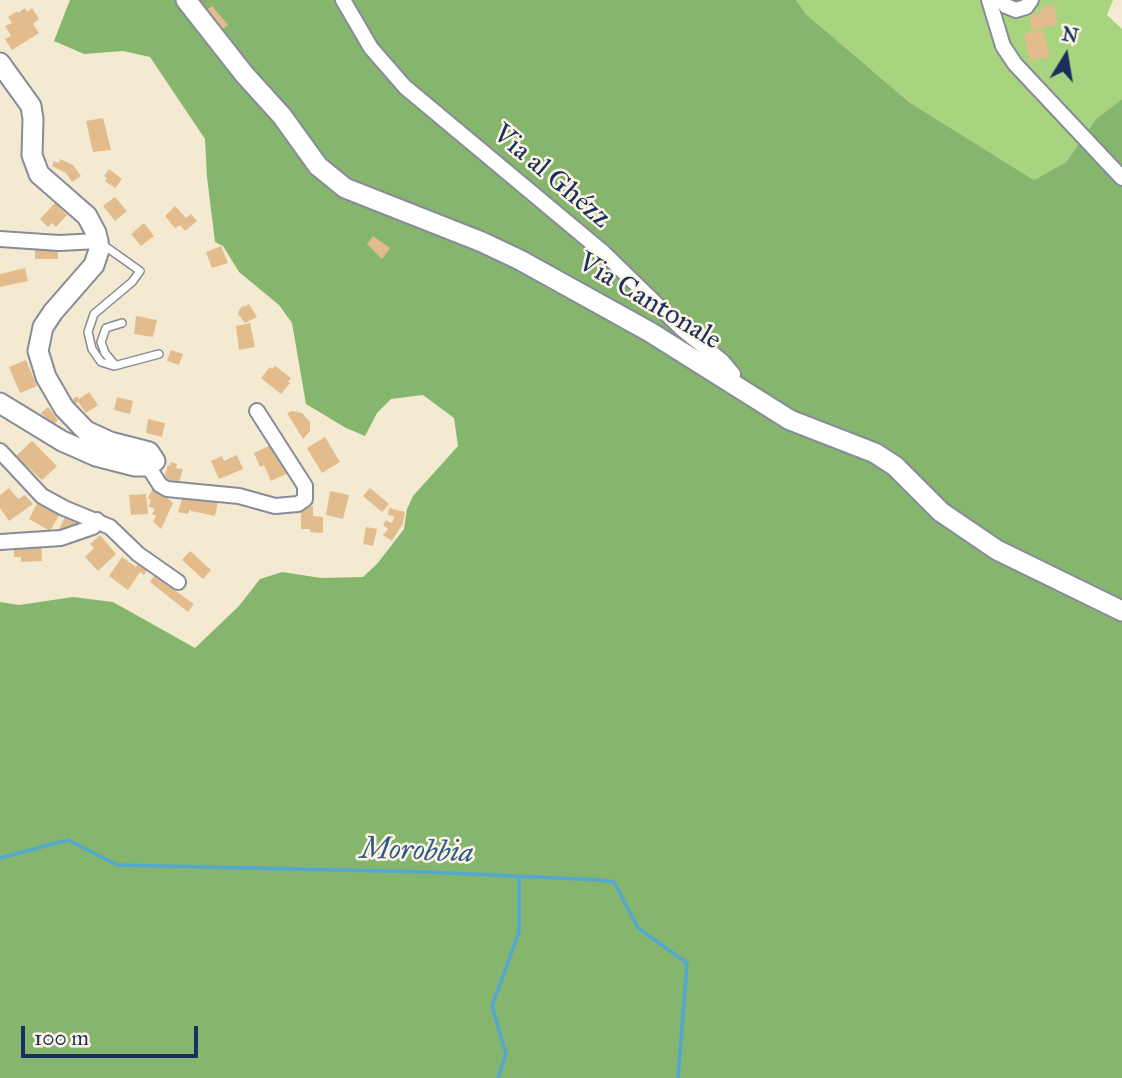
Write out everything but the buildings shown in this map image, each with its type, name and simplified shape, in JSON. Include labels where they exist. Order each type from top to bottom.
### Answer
[{"type":"street","name":"Via Cantonale","points":[[186,0],[244,74],[282,116],[312,159],[335,181],[356,194],[482,242],[520,260],[650,332],[790,420],[875,453],[895,466],[941,512],[997,550],[1122,611]]},
{"type":"street","name":"Via al Ghézz","points":[[343,0],[371,48],[405,87],[604,253],[682,329],[722,361],[733,374],[732,385]]},
{"type":"street","points":[[989,0],[1003,46],[1016,64],[1122,178]]},
{"type":"street","points":[[1002,0],[1006,6],[1016,10],[1026,7],[1031,0]]},
{"type":"street","points":[[0,63],[28,98],[31,106],[32,155],[39,174],[87,216],[98,242],[99,250],[94,265],[43,327],[38,343],[40,361],[55,394],[79,426],[101,439],[149,452],[155,461],[148,466],[135,466],[77,448],[0,403]]},
{"type":"street","points":[[0,239],[60,243],[98,242]]},
{"type":"street","points":[[148,466],[160,485],[167,489],[239,496],[275,506],[298,505],[305,499],[305,486],[257,411]]},
{"type":"street","points":[[0,451],[43,496],[110,527],[138,554],[177,582]]},
{"type":"street","points":[[0,542],[61,538],[93,527],[97,520]]},
{"type":"lane","points":[[98,242],[118,253],[140,271],[132,282],[99,308],[88,332],[92,349],[101,362],[116,366],[159,354]]},
{"type":"lane","points":[[116,366],[105,353],[101,342],[106,328],[122,323]]},
{"type":"green space","points":[[70,0],[796,0],[806,14],[909,102],[1034,180],[1066,162],[1096,119],[1122,99],[1122,1078],[0,1078],[0,602],[19,605],[73,597],[113,602],[195,648],[239,606],[260,579],[282,572],[321,578],[363,577],[377,564],[404,529],[407,509],[413,496],[458,446],[454,418],[423,395],[391,399],[377,413],[365,436],[306,404],[292,323],[279,305],[239,272],[223,246],[215,242],[205,139],[150,57],[123,51],[84,54],[54,41]]},
{"type":"green space","points":[[796,0],[1113,0],[1107,15],[1122,29],[1122,99],[1096,119],[1066,162],[1034,180],[909,102],[806,14]]},
{"type":"waterway","name":"Morobbia","points":[[0,858],[68,840],[117,865],[427,872],[614,882],[638,928],[687,963],[678,1078]]},
{"type":"waterway","points":[[498,1078],[506,1054],[492,1006],[519,932],[519,876]]}]
